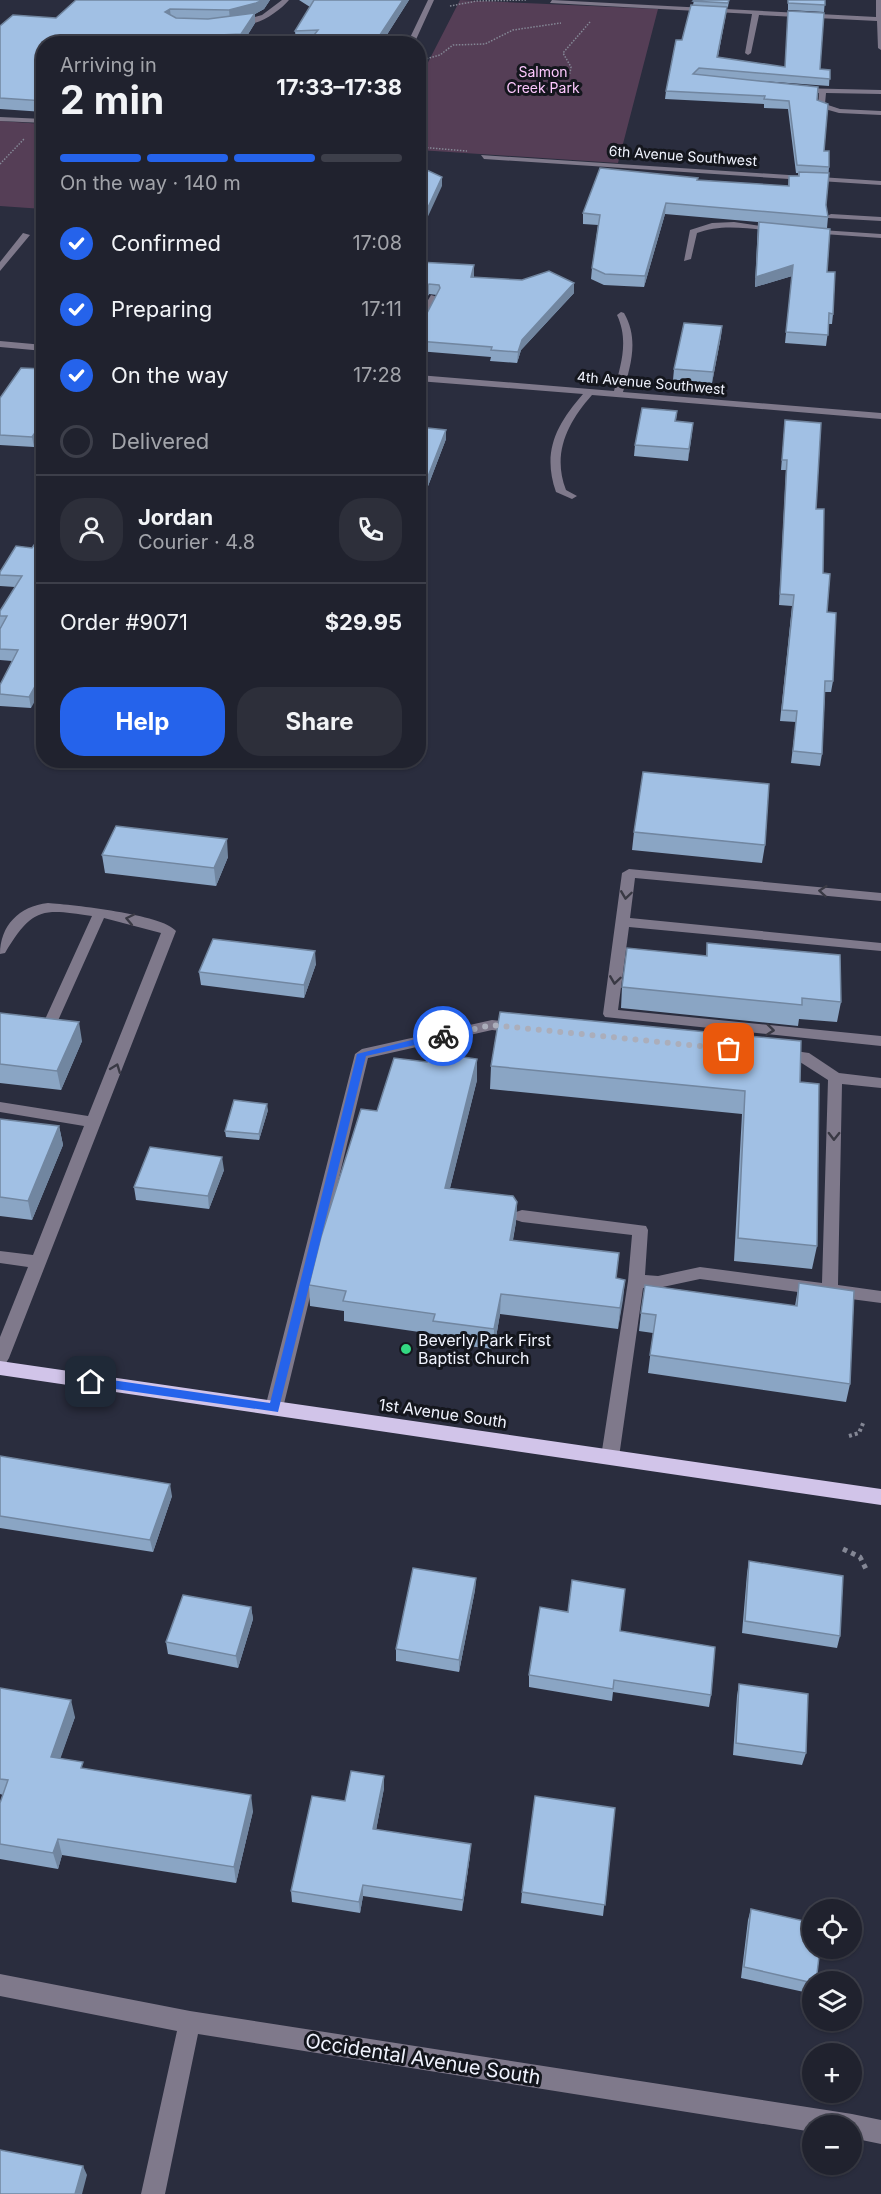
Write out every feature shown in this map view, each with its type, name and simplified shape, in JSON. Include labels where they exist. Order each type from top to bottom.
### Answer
[{"type":"main road","name":"1st Avenue South","points":[[0,1368],[881,1497]]},
{"type":"street","points":[[230,24],[266,18],[286,0]]},
{"type":"street","points":[[414,36],[431,0]]},
{"type":"street","points":[[879,0],[881,48]]},
{"type":"street","points":[[552,2],[613,5],[656,3],[756,12],[879,19]]},
{"type":"street","points":[[748,53],[756,12]]},
{"type":"street","points":[[787,89],[823,92],[881,92]]},
{"type":"street","points":[[823,92],[821,105],[839,111],[881,113]]},
{"type":"street","points":[[0,118],[36,121]]},
{"type":"street","name":"6th Avenue Southwest","points":[[484,157],[881,183]]},
{"type":"street","points":[[831,216],[881,219]]},
{"type":"street","points":[[687,259],[693,232],[698,229],[722,225],[790,230]]},
{"type":"street","points":[[801,230],[881,236]]},
{"type":"street","points":[[0,268],[26,235]]},
{"type":"street","points":[[426,312],[434,297]]},
{"type":"street","points":[[618,394],[630,340],[629,328],[621,315]]},
{"type":"street","points":[[0,344],[36,347]]},
{"type":"street","name":"4th Avenue Southwest","points":[[426,379],[881,416]]},
{"type":"street","points":[[572,496],[561,492],[554,468],[563,431],[575,407],[590,392]]},
{"type":"street","points":[[881,897],[629,873],[610,1014],[881,1041]]},
{"type":"street","points":[[0,950],[12,926],[42,907],[100,913],[160,926],[170,931],[0,1358]]},
{"type":"street","points":[[0,1026],[47,1031],[100,913]]},
{"type":"street","points":[[623,922],[881,946]]},
{"type":"street","points":[[274,1408],[362,1054],[492,1025],[539,1030]]},
{"type":"street","points":[[763,1052],[804,1057],[835,1078],[881,1083]]},
{"type":"street","points":[[830,1291],[835,1078]]},
{"type":"street","points":[[0,1107],[95,1122]]},
{"type":"street","points":[[522,1216],[640,1230],[636,1281],[610,1457]]},
{"type":"street","points":[[0,1257],[39,1262]]},
{"type":"street","points":[[636,1281],[658,1282],[700,1274],[881,1297]]},
{"type":"street","name":"Occidental Avenue South","points":[[0,1985],[190,2022],[802,2119]]},
{"type":"street","points":[[153,2194],[190,2022]]},
{"type":"street","points":[[862,2128],[881,2132]]},
{"type":"path","points":[[445,6],[477,1],[527,0]]},
{"type":"path","points":[[426,59],[440,55],[453,45],[485,44],[513,30],[553,26],[592,4]]},
{"type":"path","points":[[555,75],[570,73],[571,67],[562,53],[565,48],[584,28],[613,5]]},
{"type":"path","points":[[0,164],[36,127]]},
{"type":"path","points":[[426,148],[458,150],[503,158]]},
{"type":"path","points":[[849,1436],[859,1433],[864,1420]]},
{"type":"path","points":[[843,1550],[860,1557],[866,1569]]},
{"type":"green space","name":"Salmon Creek Park","points":[[460,0],[658,9],[618,163],[426,150],[426,66]]},
{"type":"green space","points":[[0,121],[36,124],[36,209],[0,206]]},
{"type":"building","points":[[76,0],[263,0],[229,10],[170,9],[165,12],[176,18],[208,19],[255,13],[241,34],[36,36],[36,100],[0,98],[0,26],[13,15],[56,18]]},
{"type":"building","points":[[314,0],[403,0],[379,36],[313,36],[318,30],[295,31]]},
{"type":"building","points":[[694,0],[729,0],[728,3]]},
{"type":"building","points":[[788,0],[825,0],[825,5],[788,3]]},
{"type":"building","points":[[691,5],[727,7],[717,57],[785,67],[788,11],[824,13],[820,69],[830,70],[830,79],[699,68],[693,74],[818,87],[817,100],[828,104],[824,151],[829,151],[829,167],[797,165],[789,101],[764,99],[765,96],[666,91],[676,40],[682,40]]},
{"type":"building","points":[[600,168],[698,178],[697,180],[789,186],[789,176],[799,176],[799,172],[829,173],[826,205],[828,217],[666,203],[645,276],[605,274],[592,268],[600,215],[583,213]]},
{"type":"building","points":[[426,170],[442,177],[426,212]]},
{"type":"building","points":[[759,222],[830,229],[827,272],[835,272],[833,314],[829,313],[828,335],[786,332],[793,265],[756,277]]},
{"type":"building","points":[[426,262],[474,265],[471,277],[522,280],[549,271],[574,283],[522,340],[518,352],[491,350],[492,347],[426,342],[426,315],[440,288],[439,285],[429,284],[426,289]]},
{"type":"building","points":[[684,323],[722,326],[713,372],[674,369]]},
{"type":"building","points":[[21,368],[36,369],[36,431],[32,437],[0,435],[0,398]]},
{"type":"building","points":[[642,408],[677,411],[675,421],[693,423],[689,449],[635,445]]},
{"type":"building","points":[[785,420],[821,423],[816,509],[824,509],[823,573],[830,574],[827,612],[836,613],[833,681],[825,681],[822,754],[793,751],[797,711],[782,710],[794,595],[780,594],[787,460],[782,460]]},
{"type":"building","points":[[426,428],[446,430],[426,482]]},
{"type":"building","points":[[36,542],[36,684],[29,697],[0,694],[0,685],[18,650],[0,649],[0,629],[7,616],[0,616],[0,611],[22,576],[0,575],[0,572],[16,546],[32,548]]},
{"type":"building","points":[[643,772],[769,784],[765,845],[634,832]]},
{"type":"building","points":[[116,826],[227,839],[214,868],[102,855]]},
{"type":"building","points":[[213,939],[315,951],[304,985],[199,972]]},
{"type":"building","points":[[707,943],[840,955],[841,1002],[802,998],[802,1005],[622,987],[627,948],[707,956]]},
{"type":"building","points":[[500,1012],[801,1041],[800,1082],[819,1084],[817,1246],[738,1238],[745,1091],[491,1066]]},
{"type":"building","points":[[0,1013],[79,1022],[57,1071],[0,1064]]},
{"type":"building","points":[[429,1052],[477,1059],[445,1188],[513,1196],[517,1202],[510,1240],[619,1253],[616,1278],[625,1280],[620,1308],[501,1294],[494,1329],[433,1321],[435,1314],[343,1301],[346,1291],[309,1285],[321,1237],[361,1109],[377,1111],[394,1058],[427,1062]]},
{"type":"building","points":[[234,1100],[267,1104],[259,1134],[225,1131]]},
{"type":"building","points":[[0,1119],[59,1126],[28,1201],[0,1197]]},
{"type":"building","points":[[150,1147],[222,1157],[208,1196],[134,1187]]},
{"type":"building","points":[[799,1283],[854,1291],[850,1384],[650,1355],[656,1315],[641,1313],[645,1285],[797,1306]]},
{"type":"building","points":[[0,1456],[170,1484],[150,1540],[0,1516]]},
{"type":"building","points":[[749,1561],[843,1576],[840,1636],[745,1621]]},
{"type":"building","points":[[413,1568],[476,1578],[459,1660],[396,1649]]},
{"type":"building","points":[[572,1580],[625,1589],[620,1631],[715,1647],[711,1695],[614,1680],[613,1689],[529,1675],[540,1607],[568,1612]]},
{"type":"building","points":[[183,1595],[251,1607],[236,1656],[166,1642]]},
{"type":"building","points":[[739,1684],[808,1694],[806,1753],[736,1743]]},
{"type":"building","points":[[0,1688],[71,1700],[51,1757],[83,1762],[81,1768],[251,1795],[234,1867],[58,1839],[53,1853],[0,1844],[0,1803],[8,1780],[0,1779]]},
{"type":"building","points":[[351,1771],[384,1776],[373,1829],[471,1844],[463,1900],[363,1885],[359,1902],[291,1891],[312,1796],[345,1801]]},
{"type":"building","points":[[535,1796],[615,1808],[605,1905],[522,1892]]},
{"type":"building","points":[[751,1909],[802,1921],[802,1959],[819,1959],[817,1971],[802,1971],[802,1980],[744,1967]]},
{"type":"building","points":[[0,2150],[83,2166],[75,2194],[0,2194]]},
{"type":"way so far","points":[[443,1036],[492,1025],[729,1049]]},
{"type":"place","name":"Beverly Park First Baptist Church","points":[[406,1349]]},
{"type":"route","points":[[91,1382],[274,1408],[362,1054],[443,1036]]}]
